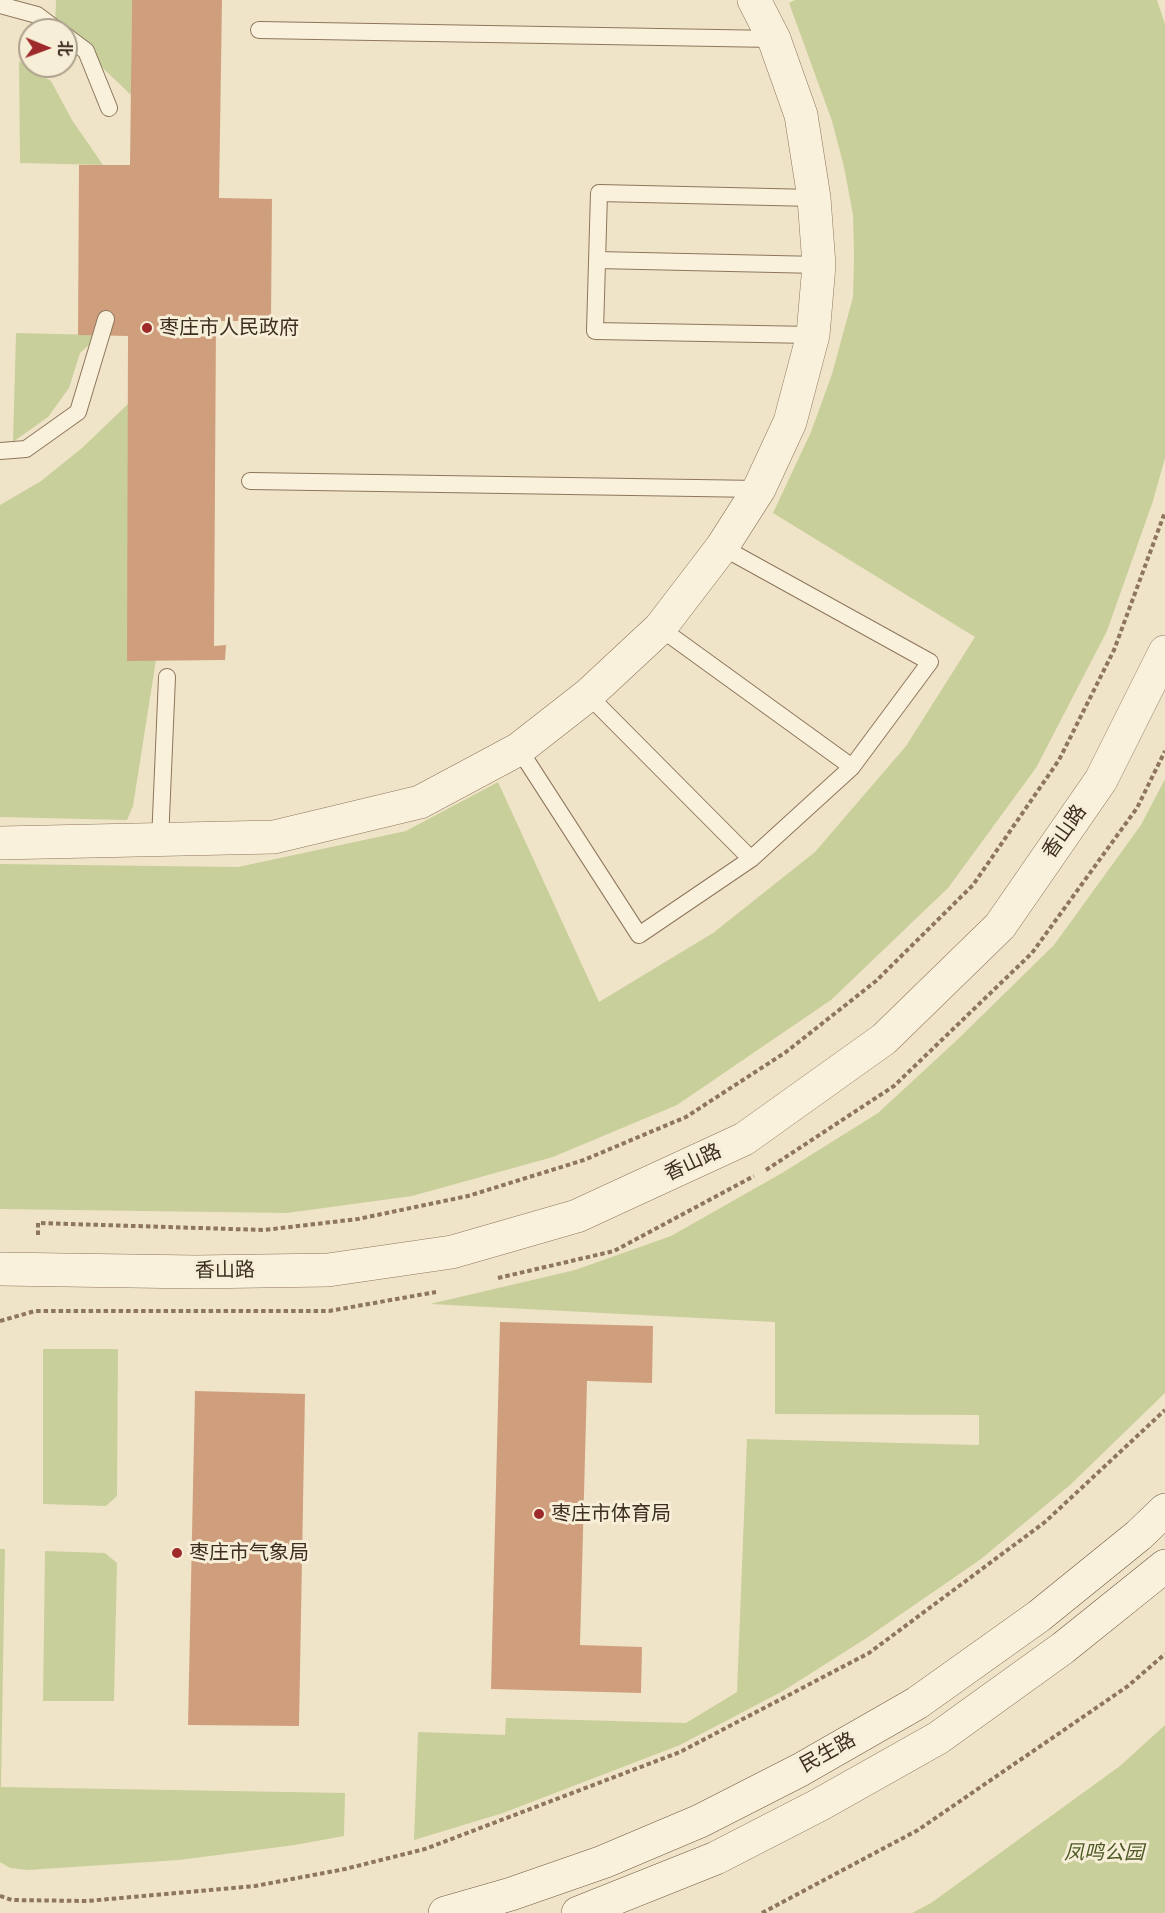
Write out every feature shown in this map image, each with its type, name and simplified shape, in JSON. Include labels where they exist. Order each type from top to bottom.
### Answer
[{"type":"street","points":[[0,843],[274,837],[420,802],[519,749],[588,695],[660,628],[722,547],[759,489],[790,422],[813,335],[819,265],[814,198],[801,115],[774,39],[754,0]]},
{"type":"street","name":"香山路","points":[[0,1269],[196,1272],[328,1270],[452,1252],[577,1216],[744,1139],[884,1039],[1000,926],[1101,780],[1165,652]]},
{"type":"street","name":"民生路","points":[[445,1913],[511,1894],[603,1862],[700,1821],[800,1770],[917,1703],[1021,1630],[1139,1535],[1165,1510]]},
{"type":"street","name":"民生路","points":[[578,1913],[716,1858],[819,1805],[938,1738],[1063,1648],[1165,1566]]},
{"type":"lane","points":[[0,5],[41,18]]},
{"type":"lane","points":[[259,30],[774,39]]},
{"type":"lane","points":[[78,45],[86,51],[109,108]]},
{"type":"lane","points":[[813,335],[595,331],[599,193],[814,198]]},
{"type":"lane","points":[[597,260],[819,265]]},
{"type":"lane","points":[[0,451],[26,449],[78,412],[106,319]]},
{"type":"lane","points":[[250,481],[759,489]]},
{"type":"lane","points":[[519,749],[639,935],[751,859],[852,767],[930,662],[722,547]]},
{"type":"lane","points":[[660,628],[852,767]]},
{"type":"lane","points":[[160,841],[167,677]]},
{"type":"lane","points":[[588,695],[751,859]]},
{"type":"path","points":[[38,1223],[264,1230],[358,1218],[468,1196],[584,1161],[686,1117],[786,1052],[876,981],[974,885],[1059,760],[1114,650],[1160,532],[1165,512]]},
{"type":"path","points":[[0,1896],[12,1900],[87,1901],[255,1886],[345,1869],[425,1849],[681,1752],[869,1653],[1045,1522],[1165,1410]]},
{"type":"path","points":[[762,1913],[918,1830],[1128,1686],[1165,1654]]},
{"type":"green space","points":[[56,0],[132,0],[131,95],[78,46],[78,18],[55,18]]},
{"type":"green space","points":[[795,0],[1157,0],[1165,24],[1165,458],[1153,501],[1107,631],[1036,768],[948,888],[831,1000],[677,1105],[553,1157],[412,1196],[287,1213],[0,1209],[0,864],[238,867],[406,831],[498,782],[599,1002],[713,933],[815,852],[906,746],[975,637],[773,513],[811,432],[832,374],[853,297],[853,215],[844,167],[832,121],[789,3]]},
{"type":"green space","points":[[19,78],[46,78],[51,81],[72,120],[103,165],[20,163]]},
{"type":"green space","points":[[16,333],[100,335],[80,353],[69,388],[48,417],[13,442]]},
{"type":"green space","points":[[128,404],[156,660],[133,806],[127,820],[0,817],[0,505],[41,481],[82,448]]},
{"type":"green space","points":[[1165,779],[1165,1393],[1070,1485],[981,1559],[865,1639],[783,1691],[680,1745],[503,1813],[414,1840],[418,1732],[505,1735],[506,1718],[686,1723],[737,1692],[747,1439],[979,1445],[979,1415],[775,1414],[775,1322],[430,1304],[575,1270],[671,1236],[782,1173],[878,1113],[1054,945],[1141,825]]},
{"type":"green space","points":[[43,1349],[118,1349],[117,1496],[106,1506],[43,1504]]},
{"type":"green space","points":[[0,1549],[5,1549],[1,1787],[345,1793],[344,1836],[295,1845],[179,1860],[28,1870],[10,1868],[0,1862]]},
{"type":"green space","points":[[45,1551],[105,1553],[117,1563],[114,1701],[43,1701]]},
{"type":"green space","name":"凤鸣公园","points":[[1165,1725],[1165,1913],[912,1913],[931,1903],[1120,1766]]},
{"type":"building","name":"枣庄市人民政府","points":[[132,0],[222,0],[219,198],[272,199],[271,321],[216,321],[214,646],[226,645],[225,660],[127,661],[128,336],[78,335],[79,165],[130,165]]},
{"type":"building","name":"枣庄市体育局","points":[[500,1322],[653,1326],[652,1383],[587,1381],[580,1645],[642,1647],[641,1693],[491,1689]]},
{"type":"building","points":[[195,1391],[305,1394],[299,1726],[188,1725]]},
{"type":"place","name":"枣庄市人民政府","points":[[147,328]]},
{"type":"place","name":"枣庄市体育局","points":[[539,1514]]},
{"type":"place","name":"枣庄市气象局","points":[[177,1553]]}]
